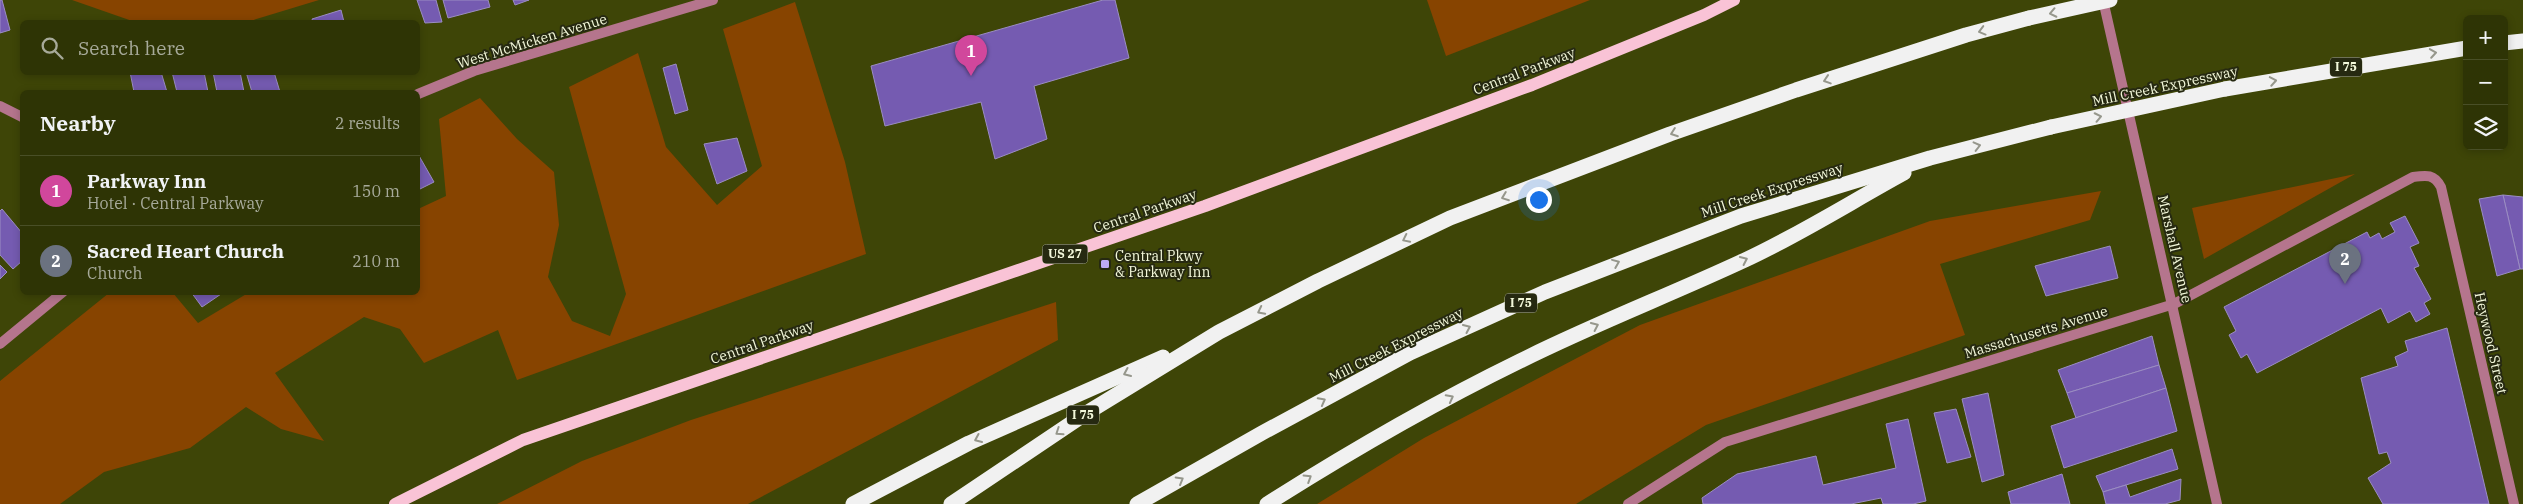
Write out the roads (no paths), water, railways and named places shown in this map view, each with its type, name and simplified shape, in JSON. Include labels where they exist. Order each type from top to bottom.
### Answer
[{"type":"highway","name":"I 75","points":[[951,504],[1085,414],[1220,332],[1318,281],[1459,214],[1670,134],[1796,90],[1966,35],[2029,18],[2110,0]]},
{"type":"highway","points":[[2508,43],[2523,41]]},
{"type":"highway","name":"Mill Creek Expressway","points":[[1137,504],[1262,433],[1410,353],[1545,292],[1741,216],[1930,158],[2051,127],[2225,89],[2463,49]]},
{"type":"highway","points":[[1267,504],[1321,470],[1415,416],[1520,361],[1626,311],[1746,260],[1930,158]]},
{"type":"highway","points":[[853,504],[970,443],[1220,332]]},
{"type":"main road","name":"Central Parkway","points":[[395,504],[523,440],[1205,206],[1532,85],[1704,16],[1734,0]]},
{"type":"street","name":"West McMicken Avenue","points":[[420,93],[474,71],[713,0]]},
{"type":"street","name":"Marshall Avenue","points":[[2103,0],[2174,304],[2217,504]]},
{"type":"street","points":[[0,106],[20,116]]},
{"type":"street","name":"Massachusetts Avenue","points":[[1628,504],[1725,442],[2174,304],[2413,177],[2428,175],[2437,179],[2441,187]]},
{"type":"street","name":"Heywood Street","points":[[2441,187],[2514,504]]},
{"type":"street","points":[[0,344],[59,295]]},
{"type":"place","name":"Parkway Inn","points":[[971,76]]},
{"type":"place","name":"Central Pkwy & Parkway Inn","points":[[1105,264]]},
{"type":"place","name":"Sacred Heart Church","points":[[2345,284]]}]
